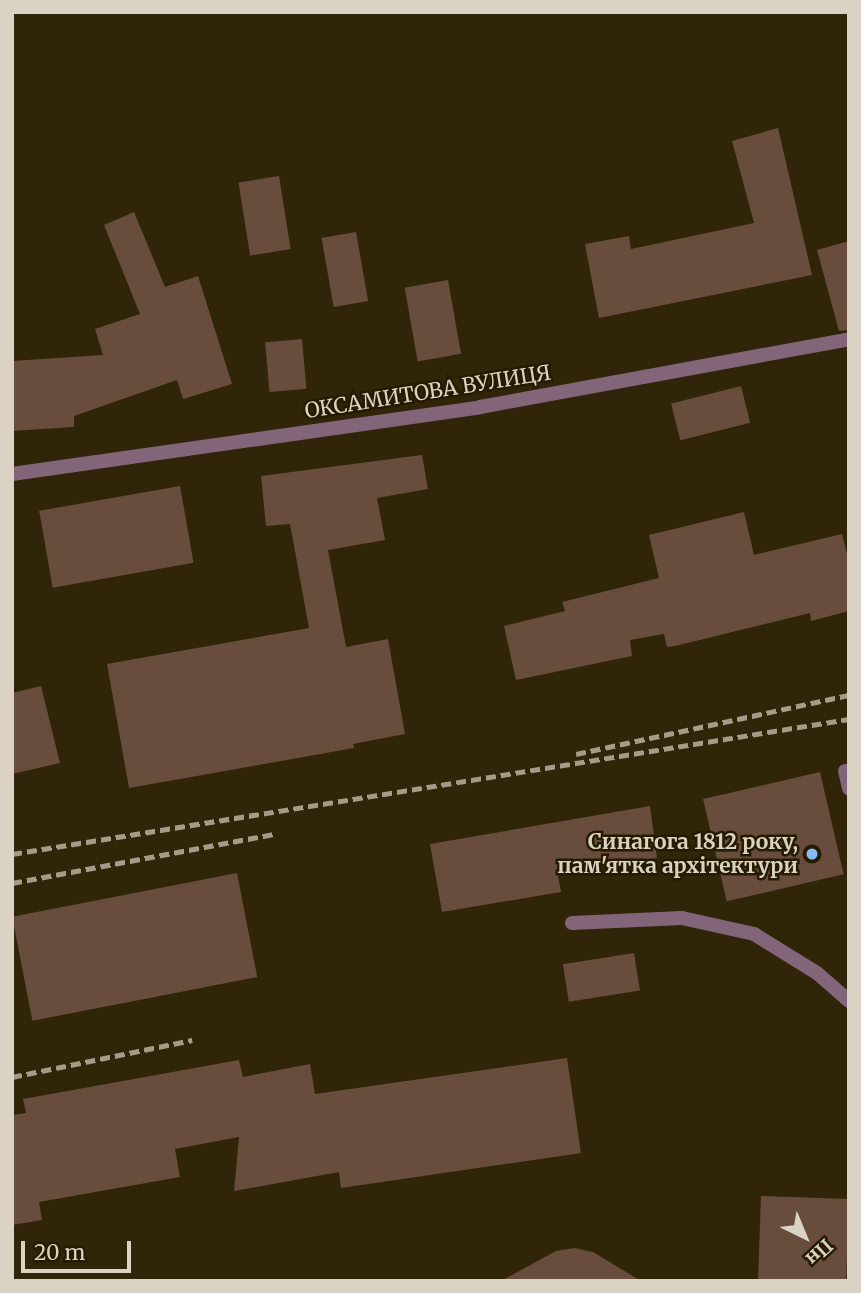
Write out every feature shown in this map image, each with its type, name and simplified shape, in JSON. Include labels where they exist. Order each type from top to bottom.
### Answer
[{"type":"street","name":"ОКСАМИТОВА ВУЛИЦЯ","points":[[12,474],[480,407],[849,339]]},
{"type":"street","points":[[845,771],[849,789]]},
{"type":"street","points":[[572,923],[682,918],[754,934],[817,973],[849,1001]]},
{"type":"building","points":[[778,128],[812,275],[599,318],[585,244],[629,236],[631,249],[754,223],[732,141]]},
{"type":"building","points":[[279,176],[291,249],[250,256],[239,182]]},
{"type":"building","points":[[134,212],[165,287],[198,276],[232,384],[183,399],[177,380],[74,416],[74,427],[12,431],[12,361],[103,355],[95,329],[140,314],[104,225]]},
{"type":"building","points":[[356,232],[368,301],[334,307],[322,238]]},
{"type":"building","points":[[849,241],[849,330],[839,331],[817,250]]},
{"type":"building","points":[[448,280],[461,354],[418,362],[405,288]]},
{"type":"building","points":[[302,339],[306,389],[269,392],[265,342]]},
{"type":"building","points":[[741,386],[750,423],[680,440],[671,403]]},
{"type":"building","points":[[422,455],[428,489],[377,498],[385,540],[328,550],[346,647],[388,639],[405,734],[353,744],[354,748],[129,788],[107,664],[309,628],[290,524],[266,526],[261,476]]},
{"type":"building","points":[[180,486],[194,563],[53,588],[39,511]]},
{"type":"building","points":[[744,512],[754,555],[842,534],[849,562],[849,611],[811,621],[810,613],[675,646],[667,647],[664,634],[630,640],[632,656],[516,680],[504,626],[565,611],[562,602],[659,578],[649,535]]},
{"type":"building","points":[[41,686],[60,763],[12,774],[12,693]]},
{"type":"building","points":[[820,772],[844,874],[727,901],[703,799]]},
{"type":"building","points":[[650,806],[657,858],[557,870],[561,892],[442,912],[430,844]]},
{"type":"building","points":[[237,873],[257,977],[32,1021],[12,917]]},
{"type":"building","points":[[634,953],[640,991],[569,1002],[563,964]]},
{"type":"building","points":[[567,1058],[581,1153],[341,1188],[339,1172],[234,1191],[239,1137],[175,1149],[180,1177],[39,1202],[42,1220],[12,1225],[12,1115],[26,1113],[23,1099],[239,1060],[243,1077],[310,1064],[315,1094]]},
{"type":"building","points":[[761,1196],[849,1199],[846,1281],[758,1281]]},
{"type":"building","points":[[575,1248],[593,1252],[641,1281],[501,1281],[556,1251]]},
{"type":"railway","points":[[576,754],[849,695]]},
{"type":"railway","points":[[12,854],[849,719]]},
{"type":"railway","points":[[12,883],[275,834]]},
{"type":"railway","points":[[12,1077],[192,1040]]},
{"type":"place","name":"Синагога 1812 року, пам'ятка архітектури","points":[[812,854]]}]
